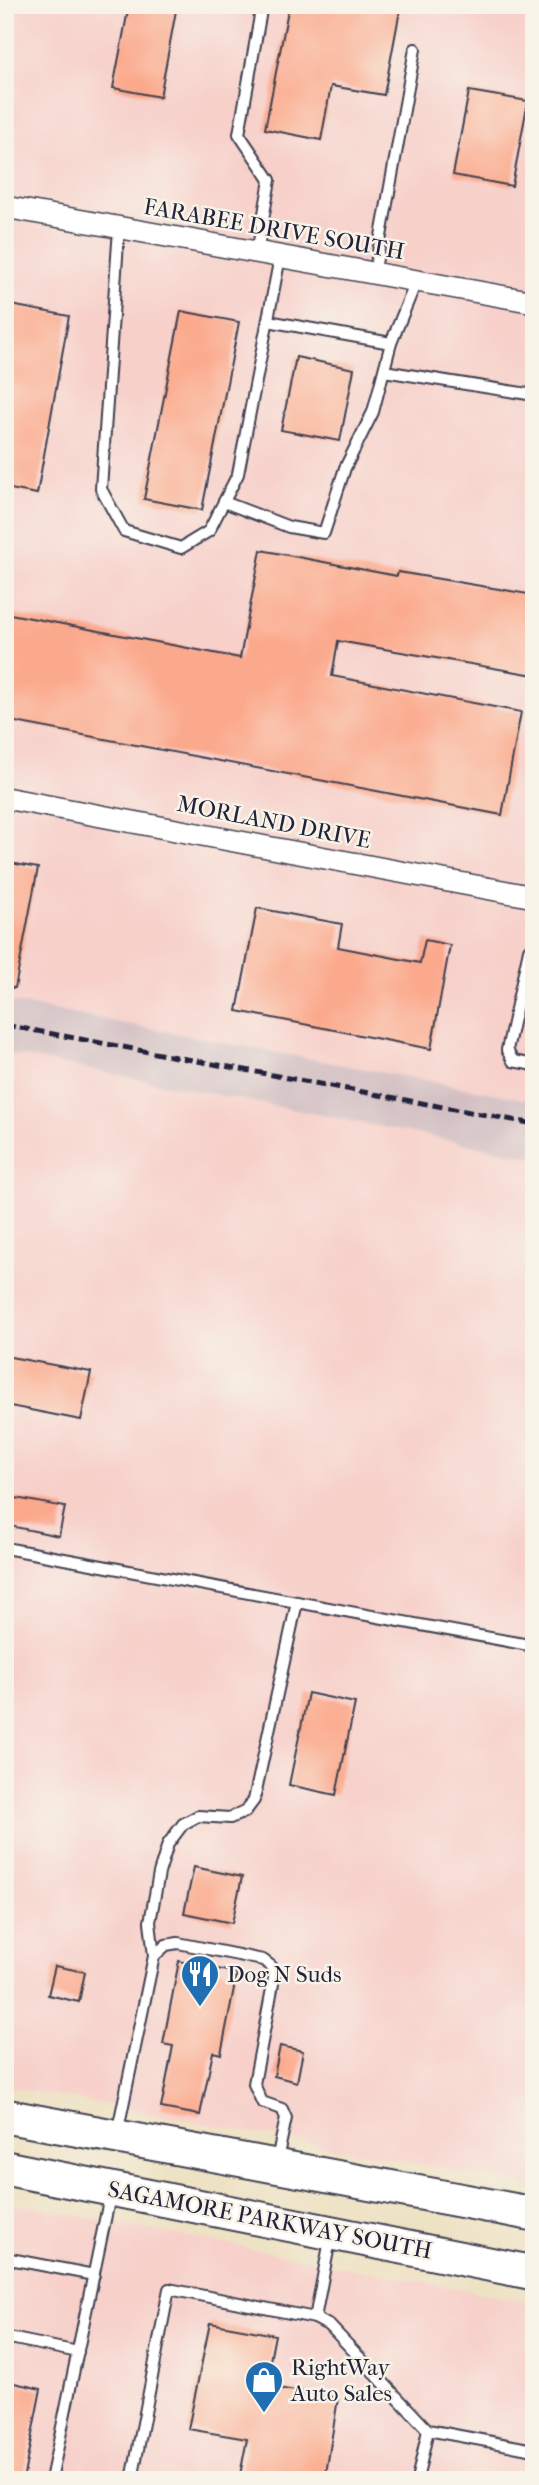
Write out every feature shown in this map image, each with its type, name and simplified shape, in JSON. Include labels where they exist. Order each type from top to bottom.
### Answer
[{"type":"main road","points":[[5,2116],[534,2214]]},
{"type":"main road","name":"SAGAMORE PARKWAY SOUTH","points":[[5,2168],[534,2273]]},
{"type":"street","name":"FARABEE DRIVE SOUTH","points":[[5,207],[534,302]]},
{"type":"street","name":"MORLAND DRIVE","points":[[5,798],[534,897]]},
{"type":"lane","points":[[257,253],[270,180],[239,134],[262,5]]},
{"type":"lane","points":[[374,275],[415,49]]},
{"type":"lane","points":[[119,228],[101,489],[124,531],[181,548],[209,531],[238,474],[280,257]]},
{"type":"lane","points":[[224,502],[289,527],[324,533],[345,468],[373,412],[391,343],[416,282]]},
{"type":"lane","points":[[268,321],[391,343]]},
{"type":"lane","points":[[384,371],[534,395]]},
{"type":"lane","points":[[534,948],[529,950],[507,1050],[513,1061],[534,1065]]},
{"type":"lane","points":[[5,1548],[534,1646]]},
{"type":"lane","points":[[116,2137],[155,1955],[150,1938],[150,1922],[159,1873],[168,1844],[183,1824],[198,1815],[230,1818],[245,1812],[254,1800],[298,1602]]},
{"type":"lane","points":[[155,1955],[166,1945],[178,1943],[263,1960],[271,1965],[275,1973],[254,2084],[262,2102],[282,2109],[286,2118],[275,2166]]},
{"type":"lane","points":[[51,2480],[111,2189]]},
{"type":"lane","points":[[315,2318],[332,2232]]},
{"type":"lane","points":[[5,2258],[94,2276]]},
{"type":"lane","points":[[132,2480],[169,2290],[315,2318],[330,2326],[428,2430],[534,2450]]},
{"type":"lane","points":[[5,2337],[78,2352]]},
{"type":"lane","points":[[417,2480],[428,2430]]},
{"type":"shaded area","points":[[5,5],[534,5],[534,1101],[5,1001]]},
{"type":"shaded area","points":[[5,1001],[534,1101],[534,1157],[5,1053]]},
{"type":"shaded area","points":[[5,1053],[534,1157],[534,2186],[5,2086]]},
{"type":"shaded area","points":[[5,2202],[534,2303],[534,2480],[5,2480]]},
{"type":"building","points":[[129,5],[177,5],[160,97],[113,88]]},
{"type":"building","points":[[289,5],[401,5],[384,95],[331,86],[321,140],[265,129]]},
{"type":"building","points":[[469,91],[528,101],[512,186],[453,175]]},
{"type":"building","points":[[11,305],[69,316],[37,494],[5,488],[5,338]]},
{"type":"building","points":[[181,311],[239,322],[202,510],[144,499]]},
{"type":"building","points":[[296,357],[354,369],[340,441],[281,430]]},
{"type":"building","points":[[261,550],[397,576],[398,572],[534,595],[534,675],[338,641],[332,676],[521,712],[502,815],[5,720],[5,613],[240,658]]},
{"type":"building","points":[[5,862],[38,868],[15,988],[5,987]]},
{"type":"building","points":[[257,908],[342,924],[338,947],[420,963],[425,940],[450,945],[431,1049],[237,1011]]},
{"type":"building","points":[[5,1356],[91,1372],[81,1420],[5,1405]]},
{"type":"building","points":[[5,1496],[65,1507],[59,1536],[5,1525]]},
{"type":"building","points":[[308,1693],[355,1703],[336,1795],[289,1785]]},
{"type":"building","points":[[194,1867],[242,1877],[232,1923],[184,1913]]},
{"type":"building","name":"Dog N Suds","points":[[179,1961],[237,1973],[221,2054],[213,2052],[200,2115],[161,2108],[173,2046],[163,2044]]},
{"type":"building","points":[[55,1966],[85,1972],[79,2002],[48,1995]]},
{"type":"building","points":[[280,2046],[303,2051],[297,2082],[274,2076]]},
{"type":"building","name":"RightWay Auto Sales","points":[[210,2323],[275,2335],[265,2386],[338,2398],[325,2480],[239,2480],[247,2439],[188,2429]]},
{"type":"building","points":[[5,2381],[41,2389],[23,2480],[5,2480]]},
{"type":"railway","points":[[5,1025],[534,1124]]},
{"type":"place","name":"Dog N Suds","points":[[200,2008]]},
{"type":"place","name":"RightWay Auto Sales","points":[[264,2414]]}]
